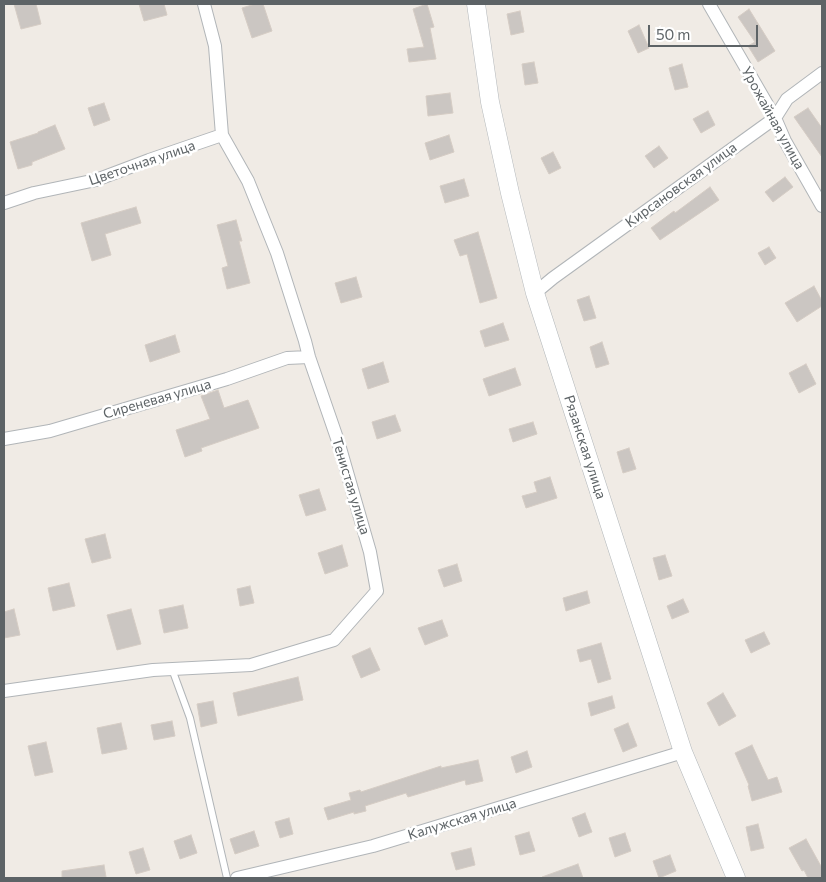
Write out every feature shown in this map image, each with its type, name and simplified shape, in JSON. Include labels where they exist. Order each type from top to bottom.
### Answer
[{"type":"main road","name":"Рязанская улица","points":[[476,4],[490,102],[535,293],[684,752],[736,878]]},
{"type":"street","name":"Тенистая улица","points":[[4,691],[153,670],[251,665],[334,640],[377,591],[368,542],[338,441],[309,357],[277,253],[248,181],[222,135],[215,46],[204,4]]},
{"type":"street","name":"Урожайная улица","points":[[709,4],[775,118],[785,141],[822,206]]},
{"type":"street","name":"Кирсановская улица","points":[[535,293],[576,261],[775,118],[786,99],[822,73]]},
{"type":"street","name":"Цветочная улица","points":[[4,203],[34,193],[96,180],[222,135]]},
{"type":"street","name":"Сиреневая улица","points":[[4,439],[59,428],[227,378],[287,358],[309,357]]},
{"type":"street","name":"Калужская улица","points":[[238,878],[373,846],[684,752]]},
{"type":"lane","points":[[172,669],[190,718],[227,878]]},
{"type":"building","points":[[14,4],[36,4],[41,24],[21,29]]},
{"type":"building","points":[[139,4],[164,4],[167,15],[144,21]]},
{"type":"building","points":[[263,4],[272,31],[252,38],[242,8]]},
{"type":"building","points":[[427,4],[434,27],[430,28],[436,59],[409,62],[407,49],[424,47],[413,9]]},
{"type":"building","points":[[749,9],[775,51],[758,62],[748,46],[755,42],[738,17]]},
{"type":"building","points":[[520,11],[524,32],[511,35],[507,14]]},
{"type":"building","points":[[639,25],[649,48],[638,53],[628,31]]},
{"type":"building","points":[[534,62],[538,83],[525,85],[522,64]]},
{"type":"building","points":[[682,64],[688,87],[675,90],[669,68]]},
{"type":"building","points":[[450,93],[453,113],[428,116],[426,96]]},
{"type":"building","points":[[104,103],[110,120],[94,126],[88,108]]},
{"type":"building","points":[[808,108],[822,128],[822,157],[794,117]]},
{"type":"building","points":[[708,111],[715,125],[701,133],[693,119]]},
{"type":"building","points":[[55,125],[65,149],[32,162],[32,165],[18,169],[10,142]]},
{"type":"building","points":[[449,135],[454,152],[430,160],[425,143]]},
{"type":"building","points":[[659,146],[668,158],[654,168],[645,156]]},
{"type":"building","points":[[553,152],[561,168],[549,174],[541,158]]},
{"type":"building","points":[[785,177],[793,187],[773,202],[765,192]]},
{"type":"building","points":[[464,179],[469,196],[445,203],[440,186]]},
{"type":"building","points":[[710,187],[719,200],[660,240],[651,228]]},
{"type":"building","points":[[136,207],[141,223],[105,234],[111,255],[92,261],[81,223]]},
{"type":"building","points":[[236,220],[242,241],[239,241],[250,283],[227,289],[222,268],[228,266],[217,225]]},
{"type":"building","points":[[478,232],[497,298],[480,303],[467,254],[460,256],[454,240]]},
{"type":"building","points":[[769,247],[776,258],[765,265],[758,253]]},
{"type":"building","points":[[356,277],[362,297],[341,303],[335,283]]},
{"type":"building","points":[[814,286],[822,301],[822,306],[797,322],[785,303]]},
{"type":"building","points":[[589,296],[596,318],[584,321],[577,300]]},
{"type":"building","points":[[503,323],[509,340],[485,347],[480,331]]},
{"type":"building","points":[[175,335],[180,352],[150,362],[145,345]]},
{"type":"building","points":[[602,342],[609,364],[596,368],[590,347]]},
{"type":"building","points":[[383,362],[389,382],[368,389],[362,369]]},
{"type":"building","points":[[806,364],[816,384],[799,393],[789,373]]},
{"type":"building","points":[[515,368],[521,385],[489,396],[483,379]]},
{"type":"building","points":[[218,390],[224,408],[248,400],[259,428],[201,448],[202,451],[185,457],[176,430],[210,419],[201,396]]},
{"type":"building","points":[[395,415],[401,431],[377,439],[372,422]]},
{"type":"building","points":[[533,422],[537,434],[513,442],[509,429]]},
{"type":"building","points":[[629,448],[636,469],[623,473],[617,452]]},
{"type":"building","points":[[550,477],[557,498],[526,508],[522,496],[537,492],[534,482]]},
{"type":"building","points":[[319,489],[326,510],[306,516],[299,495]]},
{"type":"building","points":[[105,534],[111,558],[92,563],[85,539]]},
{"type":"building","points":[[342,545],[348,566],[325,574],[318,553]]},
{"type":"building","points":[[665,555],[672,576],[659,580],[653,558]]},
{"type":"building","points":[[457,564],[462,581],[444,587],[438,570]]},
{"type":"building","points":[[69,583],[75,606],[53,611],[48,588]]},
{"type":"building","points":[[250,586],[254,603],[240,606],[237,589]]},
{"type":"building","points":[[587,591],[590,603],[566,611],[563,598]]},
{"type":"building","points":[[683,599],[689,612],[672,619],[667,606]]},
{"type":"building","points":[[183,605],[188,628],[164,633],[159,610]]},
{"type":"building","points":[[14,609],[20,635],[4,638],[4,612]]},
{"type":"building","points":[[131,609],[141,644],[117,650],[107,615]]},
{"type":"building","points":[[442,620],[448,636],[425,645],[418,628]]},
{"type":"building","points":[[764,632],[770,644],[751,653],[745,640]]},
{"type":"building","points":[[601,643],[611,679],[598,683],[591,659],[580,662],[577,650]]},
{"type":"building","points":[[370,648],[380,670],[361,678],[352,656]]},
{"type":"building","points":[[298,677],[303,700],[238,716],[233,693]]},
{"type":"building","points":[[723,693],[736,716],[719,726],[707,703]]},
{"type":"building","points":[[612,696],[615,708],[591,716],[588,703]]},
{"type":"building","points":[[213,701],[217,723],[201,727],[197,704]]},
{"type":"building","points":[[172,721],[175,736],[154,740],[151,725]]},
{"type":"building","points":[[121,723],[127,749],[102,754],[97,728]]},
{"type":"building","points":[[628,723],[637,746],[623,752],[614,729]]},
{"type":"building","points":[[46,742],[53,772],[35,776],[28,746]]},
{"type":"building","points":[[752,745],[768,780],[777,777],[782,792],[752,801],[749,785],[735,753]]},
{"type":"building","points":[[527,751],[532,767],[516,773],[511,757]]},
{"type":"building","points":[[478,760],[483,781],[466,785],[465,780],[408,797],[406,793],[365,806],[366,811],[354,814],[354,812],[328,820],[324,808],[351,800],[349,793],[360,790],[361,792],[441,766],[441,768]]},
{"type":"building","points":[[585,813],[592,832],[579,837],[572,818]]},
{"type":"building","points":[[289,818],[293,834],[280,838],[275,822]]},
{"type":"building","points":[[758,824],[764,848],[751,851],[746,827]]},
{"type":"building","points":[[254,831],[259,846],[235,854],[230,839]]},
{"type":"building","points":[[529,832],[535,851],[520,855],[515,836]]},
{"type":"building","points":[[625,833],[631,851],[615,857],[609,838]]},
{"type":"building","points":[[191,835],[197,853],[180,859],[174,841]]},
{"type":"building","points":[[806,839],[822,868],[822,878],[808,878],[789,848]]},
{"type":"building","points":[[143,848],[150,870],[136,874],[129,852]]},
{"type":"building","points":[[471,848],[475,865],[456,870],[451,853]]},
{"type":"building","points":[[670,855],[676,871],[659,878],[653,861]]},
{"type":"building","points":[[578,864],[583,878],[542,877]]},
{"type":"building","points":[[104,865],[106,877],[62,878],[62,871]]}]
